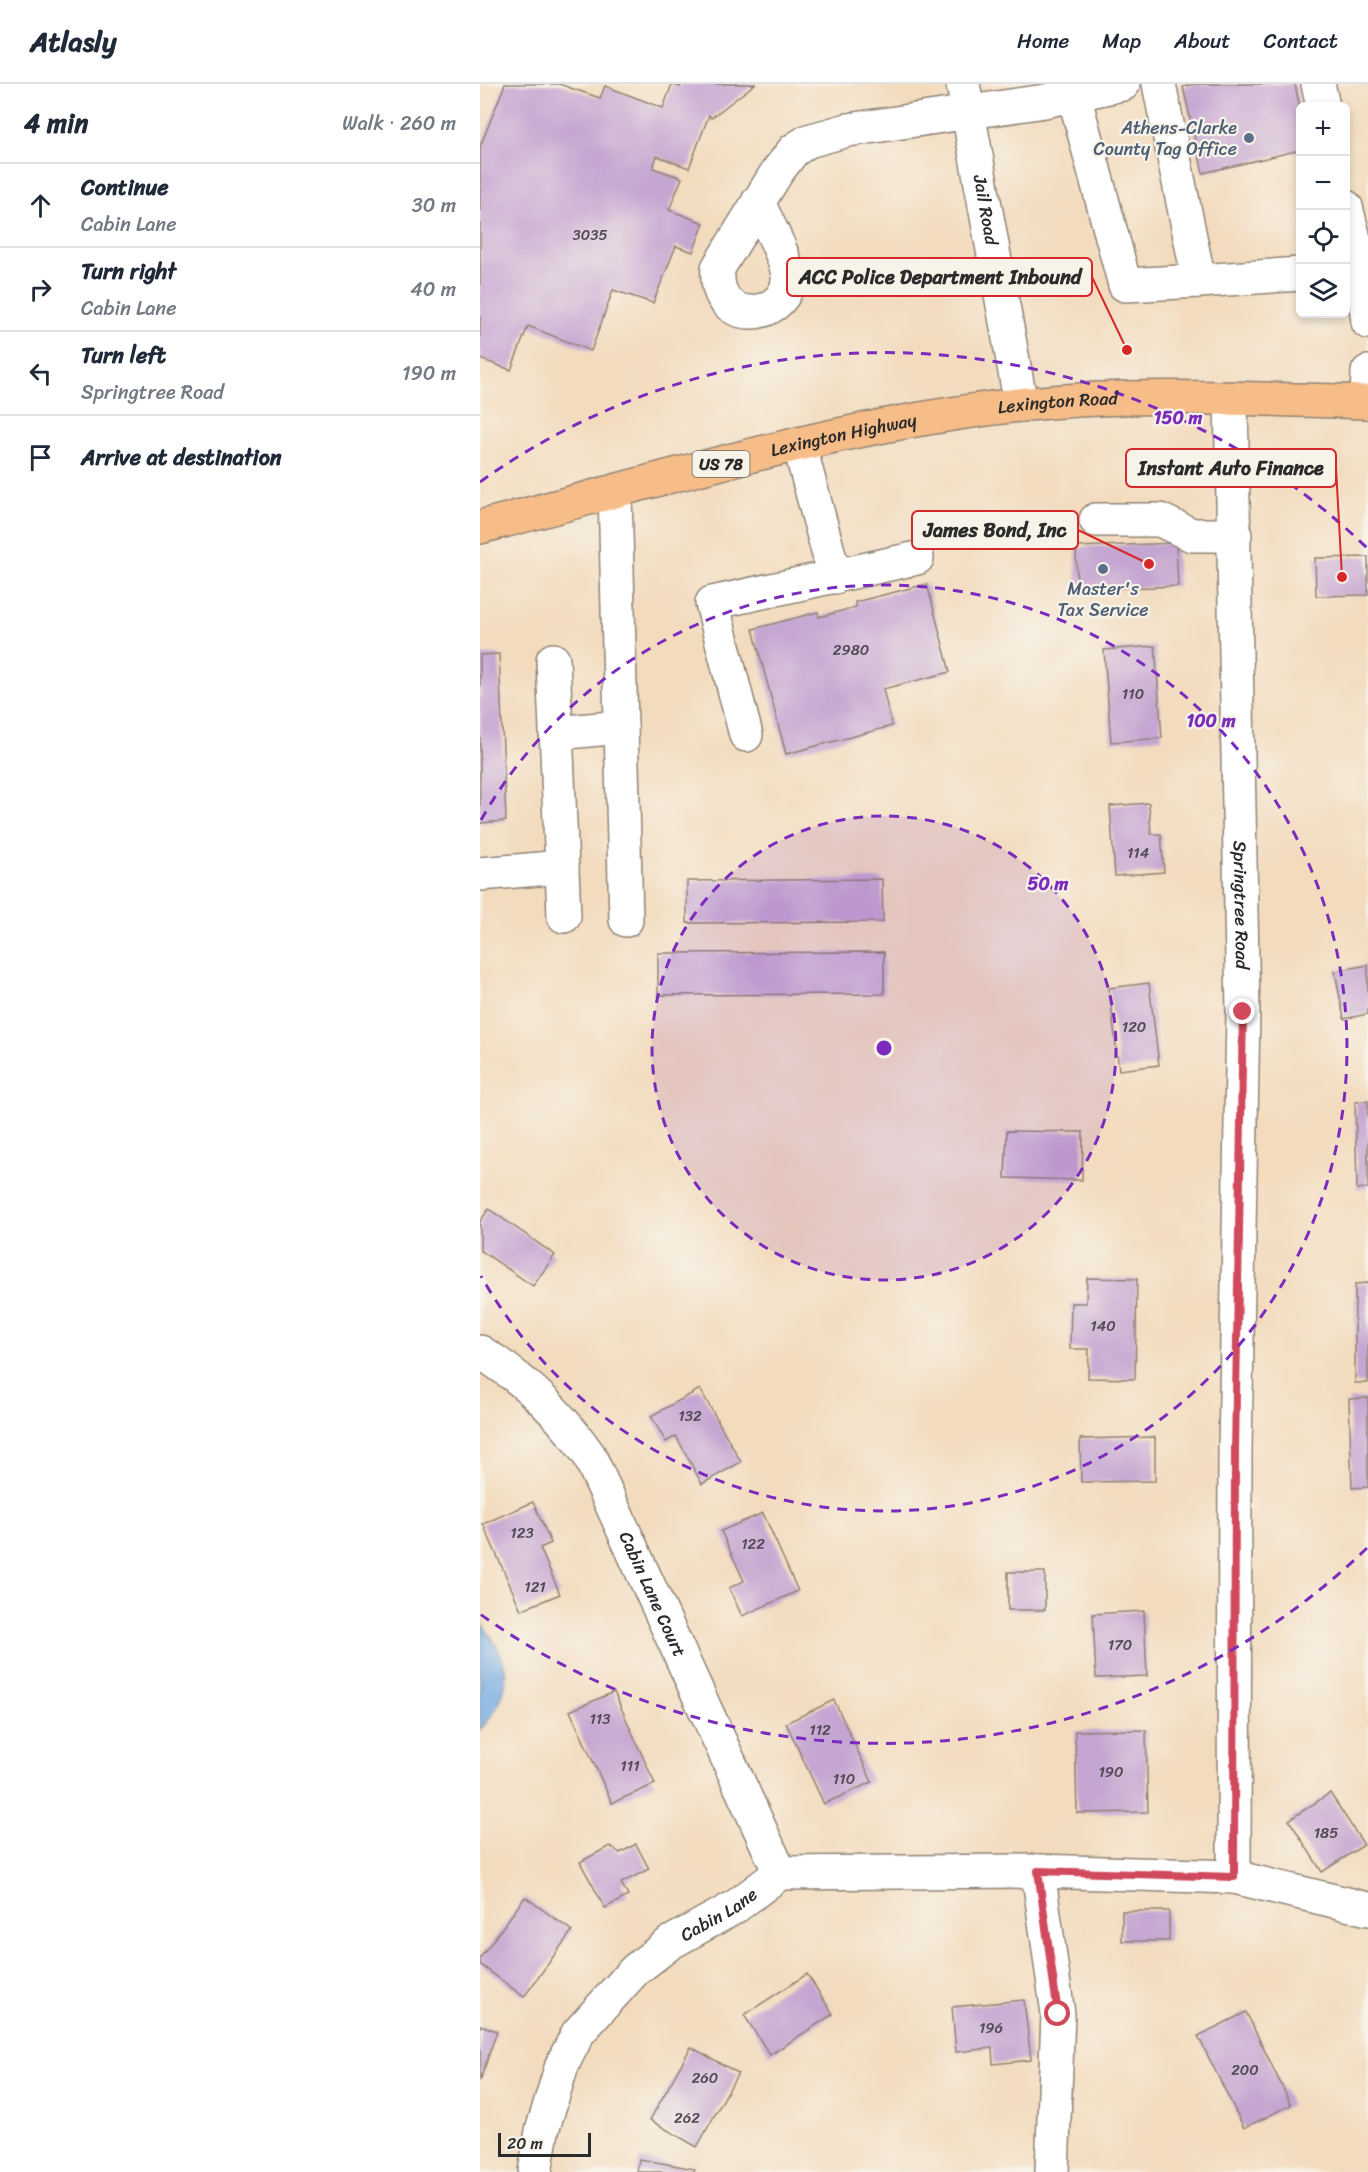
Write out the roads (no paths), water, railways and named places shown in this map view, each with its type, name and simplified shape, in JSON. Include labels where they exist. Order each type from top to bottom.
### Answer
[{"type":"highway","name":"Lexington Road","points":[[964,412],[1021,405],[1127,398],[1368,402]]},
{"type":"highway","name":"Lexington Highway","points":[[480,527],[799,444],[900,422],[964,412]]},
{"type":"street","points":[[758,202],[794,150],[808,141],[966,98],[1123,84]]},
{"type":"street","points":[[1159,84],[1199,281]]},
{"type":"street","points":[[1318,84],[1322,102]]},
{"type":"street","points":[[1073,89],[1125,285],[1296,274]]},
{"type":"street","name":"Jail Road","points":[[966,98],[1021,405]]},
{"type":"street","points":[[1346,210],[1354,270],[1368,322]]},
{"type":"street","points":[[1368,372],[1368,402]]},
{"type":"street","name":"Springtree Road","points":[[1231,399],[1243,1012],[1235,1450],[1234,1877]]},
{"type":"street","points":[[799,444],[835,577]]},
{"type":"street","points":[[615,492],[626,920]]},
{"type":"street","points":[[1096,520],[1160,520],[1192,535],[1235,535]]},
{"type":"street","points":[[746,735],[712,603],[917,558]]},
{"type":"street","points":[[553,660],[564,916]]},
{"type":"street","points":[[556,733],[621,727]]},
{"type":"street","points":[[480,874],[562,867]]},
{"type":"street","name":"Cabin Lane Court","points":[[480,1352],[534,1389],[569,1425],[589,1455],[780,1873]]},
{"type":"street","points":[[1038,1871],[1058,2014],[1052,2172]]},
{"type":"street","points":[[780,1873],[1038,1871],[1234,1877],[1368,1910]]},
{"type":"street","name":"Cabin Lane","points":[[535,2172],[545,2120],[562,2065],[578,2033],[635,1970],[670,1942],[735,1907],[780,1873]]},
{"type":"water","points":[[480,1622],[499,1650],[506,1676],[499,1702],[480,1730]]},
{"type":"place","name":"Athens-Clarke County Tag Office","points":[[1249,138]]},
{"type":"place","name":"ACC Police Department Inbound","points":[[1127,350]]},
{"type":"place","name":"James Bond, Inc","points":[[1149,564]]},
{"type":"place","name":"Master's Tax Service","points":[[1103,569]]},
{"type":"place","name":"Instant Auto Finance","points":[[1342,577]]}]
